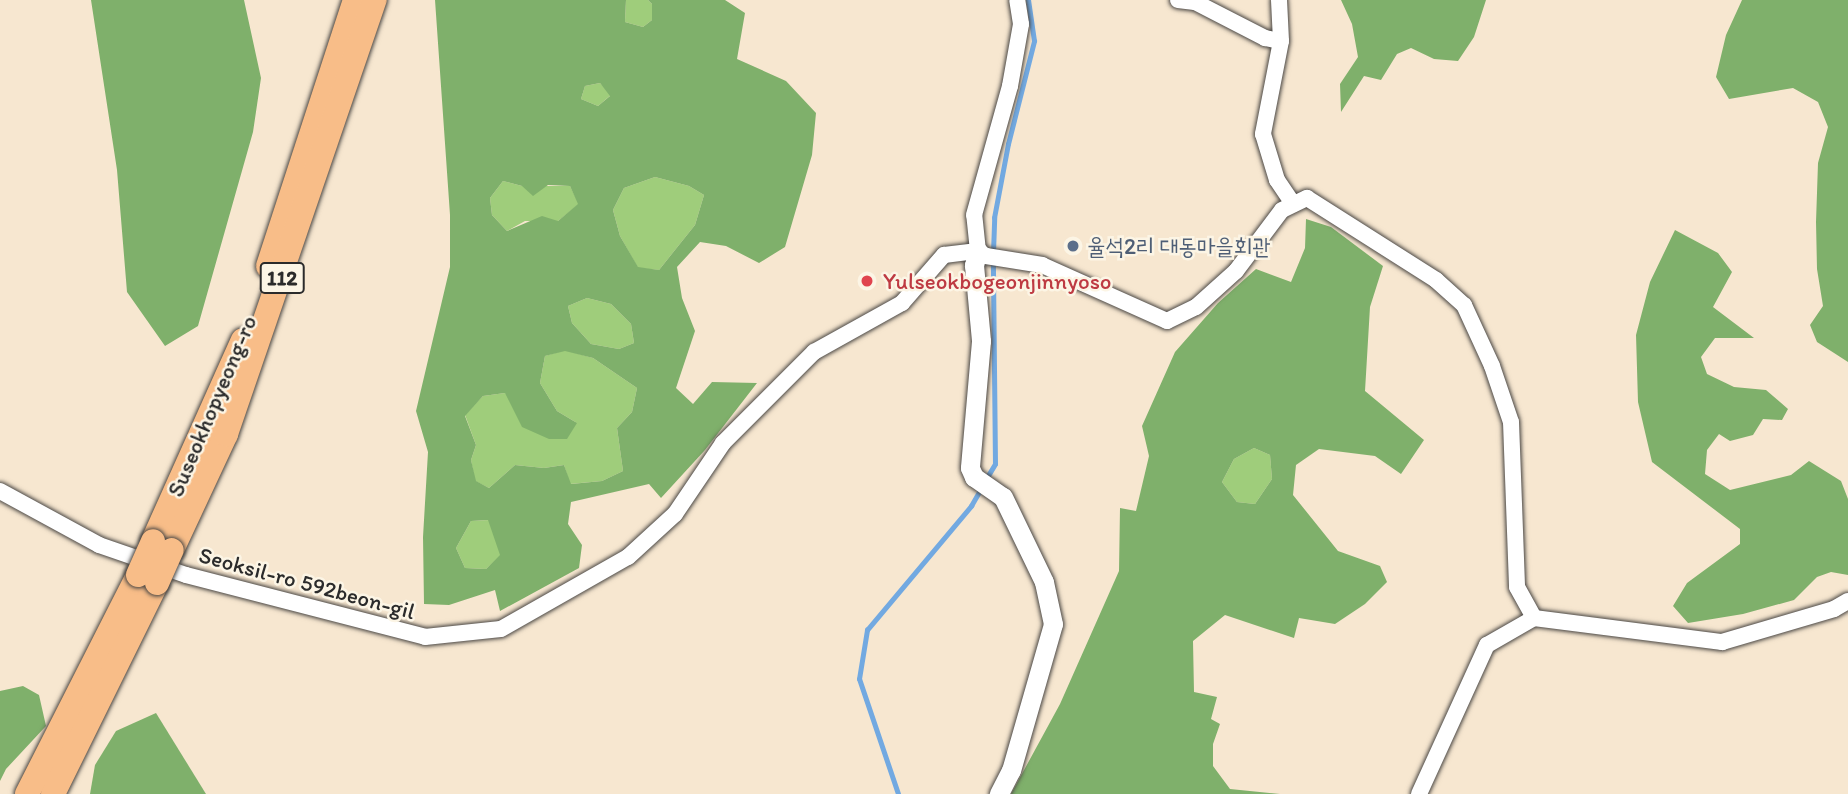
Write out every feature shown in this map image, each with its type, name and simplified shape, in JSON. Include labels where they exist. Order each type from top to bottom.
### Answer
[{"type":"highway","name":"Suseokhopyeong-ro","points":[[53,794],[163,546],[241,346],[355,0]]},
{"type":"highway","name":"Suseokhopyeong-ro","points":[[163,546],[226,434],[375,0]]},
{"type":"highway","name":"Suseokhopyeong-ro","points":[[27,794],[148,579]]},
{"type":"street","points":[[999,794],[1011,770],[1053,624],[1044,582],[1003,497],[974,477],[970,468],[981,341],[974,265],[982,253],[974,215],[1010,86],[1021,24],[1017,0]]},
{"type":"street","points":[[1178,0],[1195,2],[1265,38],[1281,41]]},
{"type":"street","points":[[1279,0],[1281,41],[1263,134],[1277,180],[1293,204],[1307,198],[1436,280],[1464,305],[1492,366],[1511,422],[1517,587],[1534,618]]},
{"type":"street","name":"Seoksil-ro 592beon-gil","points":[[0,491],[99,545],[186,575],[425,637],[501,628],[628,557],[675,514],[723,443],[814,352],[902,303],[944,255],[982,253],[1042,265],[1167,321],[1196,307],[1236,271],[1282,209],[1293,204]]},
{"type":"street","points":[[1419,794],[1487,645],[1534,618],[1722,642],[1834,609],[1848,601]]},
{"type":"green space","points":[[91,0],[244,0],[261,78],[253,132],[198,326],[165,346],[127,292],[117,170]]},
{"type":"green space","points":[[435,0],[626,0],[625,22],[643,27],[652,20],[652,4],[648,0],[725,0],[745,13],[737,59],[786,81],[816,113],[812,155],[785,247],[759,263],[726,246],[700,242],[677,267],[682,298],[695,331],[676,388],[693,404],[712,382],[757,383],[705,450],[661,498],[649,484],[571,502],[568,524],[582,545],[579,568],[500,611],[495,590],[449,605],[424,604],[423,537],[428,452],[416,411],[450,267],[450,215]],"holes":[[[600,83],[610,96],[598,106],[581,99],[585,86]],[[655,177],[689,186],[704,195],[695,225],[659,270],[638,267],[620,236],[613,210],[624,188]],[[503,181],[522,186],[533,196],[548,185],[570,186],[578,204],[558,221],[542,216],[507,231],[492,215],[490,198]],[[587,298],[611,304],[631,324],[634,343],[619,349],[591,344],[572,323],[568,306]],[[565,351],[593,358],[637,388],[632,412],[617,428],[623,471],[602,481],[571,484],[564,465],[544,468],[515,465],[489,488],[476,481],[471,460],[476,445],[465,416],[483,396],[505,393],[522,427],[549,439],[567,439],[577,423],[557,411],[540,383],[545,356]],[[488,520],[500,555],[486,569],[465,568],[456,548],[471,521]]]},
{"type":"green space","points":[[626,0],[648,0],[652,4],[652,20],[643,27],[625,22]]},
{"type":"green space","points":[[1341,0],[1486,0],[1474,37],[1458,61],[1434,59],[1411,48],[1397,54],[1381,80],[1364,76],[1341,112],[1340,84],[1358,57],[1352,24]]},
{"type":"green space","points":[[1742,0],[1848,0],[1848,362],[1817,342],[1810,325],[1823,306],[1817,269],[1816,222],[1818,163],[1828,127],[1818,102],[1793,88],[1729,99],[1716,77],[1726,35]]},
{"type":"green space","points":[[600,83],[611,95],[598,106],[581,99],[585,86]]},
{"type":"green space","points":[[655,177],[689,186],[704,195],[695,225],[659,270],[638,268],[620,236],[613,210],[624,188]]},
{"type":"green space","points":[[503,181],[522,186],[570,186],[579,204],[558,221],[525,221],[507,231],[492,215],[490,198]]},
{"type":"green space","points":[[1306,219],[1331,227],[1383,266],[1370,307],[1365,391],[1424,440],[1401,474],[1375,456],[1319,449],[1296,465],[1293,495],[1338,551],[1380,566],[1387,582],[1365,604],[1335,624],[1299,618],[1294,638],[1225,615],[1193,641],[1194,692],[1217,697],[1211,719],[1220,724],[1213,744],[1213,766],[1230,789],[1280,794],[1011,794],[1060,704],[1119,571],[1120,508],[1136,511],[1149,456],[1142,426],[1175,352],[1218,303],[1256,269],[1291,282],[1305,248]],"holes":[[[1254,448],[1270,455],[1272,479],[1255,504],[1237,502],[1222,482],[1234,459]]]},
{"type":"green space","points":[[1675,230],[1718,253],[1732,272],[1713,307],[1754,338],[1715,338],[1701,357],[1707,374],[1734,387],[1766,390],[1788,409],[1782,420],[1763,419],[1753,435],[1730,441],[1719,434],[1707,450],[1705,474],[1730,490],[1791,475],[1809,461],[1841,481],[1848,499],[1848,575],[1831,572],[1817,577],[1794,600],[1743,614],[1688,623],[1673,606],[1687,583],[1740,544],[1740,529],[1652,462],[1638,402],[1636,335],[1650,282]]},
{"type":"green space","points":[[587,298],[611,304],[631,324],[634,343],[619,349],[591,344],[572,323],[568,306]]},
{"type":"green space","points":[[565,350],[593,358],[637,388],[632,412],[617,428],[623,471],[602,481],[570,484],[564,465],[544,468],[515,465],[489,488],[475,481],[471,460],[476,445],[465,415],[483,396],[505,393],[577,423],[557,411],[540,383],[545,356]]},
{"type":"green space","points":[[1254,448],[1270,455],[1272,479],[1255,504],[1237,502],[1222,482],[1234,459]]},
{"type":"green space","points":[[489,520],[501,555],[486,569],[465,568],[456,548],[471,521]]},
{"type":"green space","points":[[23,686],[39,695],[46,726],[6,769],[0,781],[0,691]]},
{"type":"green space","points":[[156,713],[206,794],[90,794],[95,765],[116,731]]},
{"type":"waterway","points":[[993,253],[994,218],[1008,144],[1034,41],[1028,0]]},
{"type":"waterway","points":[[986,479],[995,464],[993,262]]},
{"type":"waterway","points":[[898,794],[859,679],[867,630],[971,506],[981,489]]},
{"type":"place","name":"율석2리 대동마을회관","points":[[1073,246]]},
{"type":"place","name":"Yulseokbogeonjinnyoso","points":[[867,281]]}]
